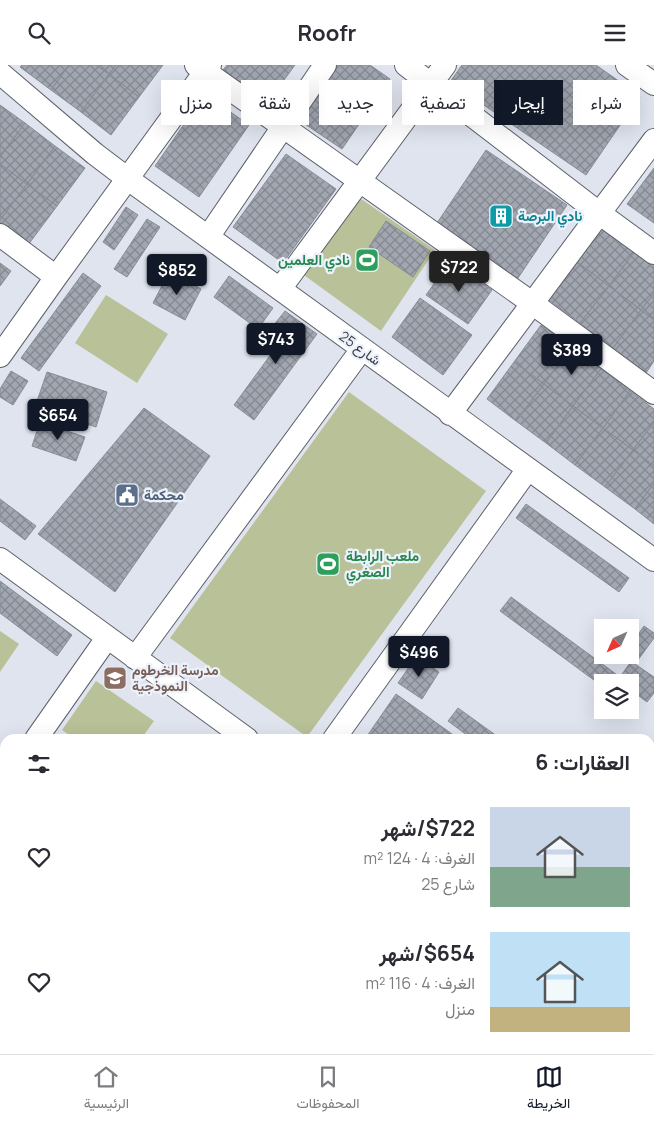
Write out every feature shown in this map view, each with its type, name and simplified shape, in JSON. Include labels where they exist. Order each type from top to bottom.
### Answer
[{"type":"street","points":[[208,237],[325,65]]},
{"type":"street","points":[[406,65],[427,80]]},
{"type":"street","points":[[433,80],[445,65]]},
{"type":"street","points":[[627,65],[654,84]]},
{"type":"street","points":[[0,356],[128,179],[204,67],[654,393]]},
{"type":"street","name":"شارع 25","points":[[0,73],[95,154],[128,179],[654,560]]},
{"type":"street","points":[[280,289],[402,123]]},
{"type":"street","points":[[484,124],[654,253]]},
{"type":"street","points":[[450,413],[654,140]]},
{"type":"street","points":[[0,235],[56,277]]},
{"type":"street","points":[[135,658],[362,349]]},
{"type":"street","points":[[338,734],[528,469]]},
{"type":"street","points":[[0,559],[241,734]]},
{"type":"street","points":[[39,734],[107,637]]},
{"type":"green space","name":"نادي العلمين","points":[[354,194],[435,250],[381,331],[297,270]]},
{"type":"green space","points":[[106,295],[168,334],[137,383],[75,343]]},
{"type":"green space","name":"ملعب الرابطة الصغري","points":[[349,392],[486,491],[309,734],[303,734],[170,638]]},
{"type":"green space","points":[[0,631],[19,644],[0,672]]},
{"type":"green space","points":[[96,681],[154,721],[145,734],[68,734],[62,730]]},
{"type":"building","points":[[22,65],[69,65],[51,90],[20,67]]},
{"type":"building","points":[[69,65],[96,65],[109,74],[81,112],[51,90]]},
{"type":"building","points":[[96,65],[116,65],[109,74]]},
{"type":"building","points":[[116,65],[163,65],[139,97],[109,74]]},
{"type":"building","points":[[227,65],[295,65],[284,80],[241,80],[241,83],[223,70]]},
{"type":"building","points":[[328,65],[370,65],[390,79],[319,80],[319,125],[358,125],[342,149],[306,125],[309,125],[309,93]]},
{"type":"building","points":[[462,65],[596,65],[617,80],[573,80],[573,125],[620,125],[586,175],[513,125],[563,125],[563,80],[494,80],[494,112],[484,105],[484,80],[451,80]]},
{"type":"building","points":[[109,74],[139,97],[111,135],[81,112]]},
{"type":"building","points":[[0,105],[25,123],[0,157]]},
{"type":"building","points":[[231,112],[241,119],[241,125],[249,125],[199,197],[155,166],[183,125],[231,125]]},
{"type":"building","points":[[25,123],[55,146],[27,184],[0,164],[0,157]]},
{"type":"building","points":[[55,146],[85,168],[57,206],[27,184]]},
{"type":"building","name":"نادي البرصة","points":[[486,150],[567,205],[516,281],[435,226]]},
{"type":"building","points":[[286,154],[336,189],[283,263],[233,227]]},
{"type":"building","points":[[0,164],[27,184],[0,220]]},
{"type":"building","points":[[654,168],[654,223],[627,204]]},
{"type":"building","points":[[27,184],[57,206],[28,245],[0,223],[0,220]]},
{"type":"building","points":[[126,207],[138,215],[114,250],[103,242]]},
{"type":"building","points":[[147,219],[160,227],[127,277],[114,269]]},
{"type":"building","points":[[386,221],[430,251],[413,277],[369,247]]},
{"type":"building","points":[[605,223],[637,248],[609,286],[576,261]]},
{"type":"building","points":[[637,248],[654,261],[654,293],[641,310],[609,286]]},
{"type":"building","points":[[450,261],[492,290],[468,324],[426,295]]},
{"type":"building","points":[[576,261],[609,286],[580,323],[548,299]]},
{"type":"building","points":[[0,263],[11,271],[0,286]]},
{"type":"building","points":[[169,272],[201,289],[185,320],[153,303]]},
{"type":"building","points":[[83,273],[101,286],[39,371],[21,358]]},
{"type":"building","points":[[229,276],[273,308],[258,329],[214,297]]},
{"type":"building","points":[[609,286],[641,310],[613,348],[580,323]]},
{"type":"building","points":[[654,293],[654,320],[641,310]]},
{"type":"building","points":[[420,298],[472,335],[443,375],[392,337]]},
{"type":"building","points":[[641,310],[654,320],[654,361],[646,373],[613,348]]},
{"type":"building","points":[[285,311],[317,334],[254,420],[234,405],[285,335],[273,326]]},
{"type":"building","points":[[541,325],[571,347],[544,384],[514,362]]},
{"type":"building","points":[[571,347],[601,369],[573,406],[544,384]]},
{"type":"building","points":[[514,362],[544,384],[516,421],[487,399]]},
{"type":"building","points":[[601,369],[630,391],[603,428],[573,406]]},
{"type":"building","points":[[11,371],[28,381],[13,405],[0,397],[0,389]]},
{"type":"building","points":[[47,372],[107,392],[96,427],[35,407]]},
{"type":"building","points":[[544,384],[573,406],[546,443],[516,421]]},
{"type":"building","points":[[630,391],[654,409],[654,422],[633,450],[603,428]]},
{"type":"building","points":[[573,406],[603,428],[575,465],[546,443]]},
{"type":"building","name":"محكمة","points":[[144,408],[210,456],[115,592],[38,534]]},
{"type":"building","points":[[40,422],[85,437],[76,461],[32,446]]},
{"type":"building","points":[[654,422],[654,466],[633,450]]},
{"type":"building","points":[[603,428],[633,450],[605,487],[575,465]]},
{"type":"building","points":[[633,450],[654,466],[654,483],[635,509],[605,487]]},
{"type":"building","points":[[654,483],[654,524],[635,509]]},
{"type":"building","points":[[0,499],[36,526],[25,540],[0,521]]},
{"type":"building","points":[[526,504],[629,578],[619,592],[516,518]]},
{"type":"building","points":[[0,581],[72,635],[57,656],[0,613]]},
{"type":"building","points":[[511,597],[594,658],[594,664],[602,664],[616,674],[594,674],[594,680],[500,611]]},
{"type":"building","points":[[644,626],[654,633],[654,638],[639,659],[639,633]]},
{"type":"building","points":[[416,657],[439,672],[422,699],[398,683]]},
{"type":"building","points":[[629,664],[635,664],[654,677],[654,693],[647,702],[639,696],[639,674],[622,674]]},
{"type":"building","points":[[396,694],[452,734],[368,734]]},
{"type":"building","points":[[458,708],[494,734],[465,734],[448,721]]},
{"type":"place","name":"نادي البرصة","points":[[501,216]]},
{"type":"place","name":"نادي العلمين","points":[[367,260]]},
{"type":"place","name":"محكمة","points":[[127,495]]},
{"type":"place","name":"ملعب الرابطة الصغري","points":[[328,564]]},
{"type":"place","name":"مدرسة الخرطوم النموذجية","points":[[115,678]]}]
